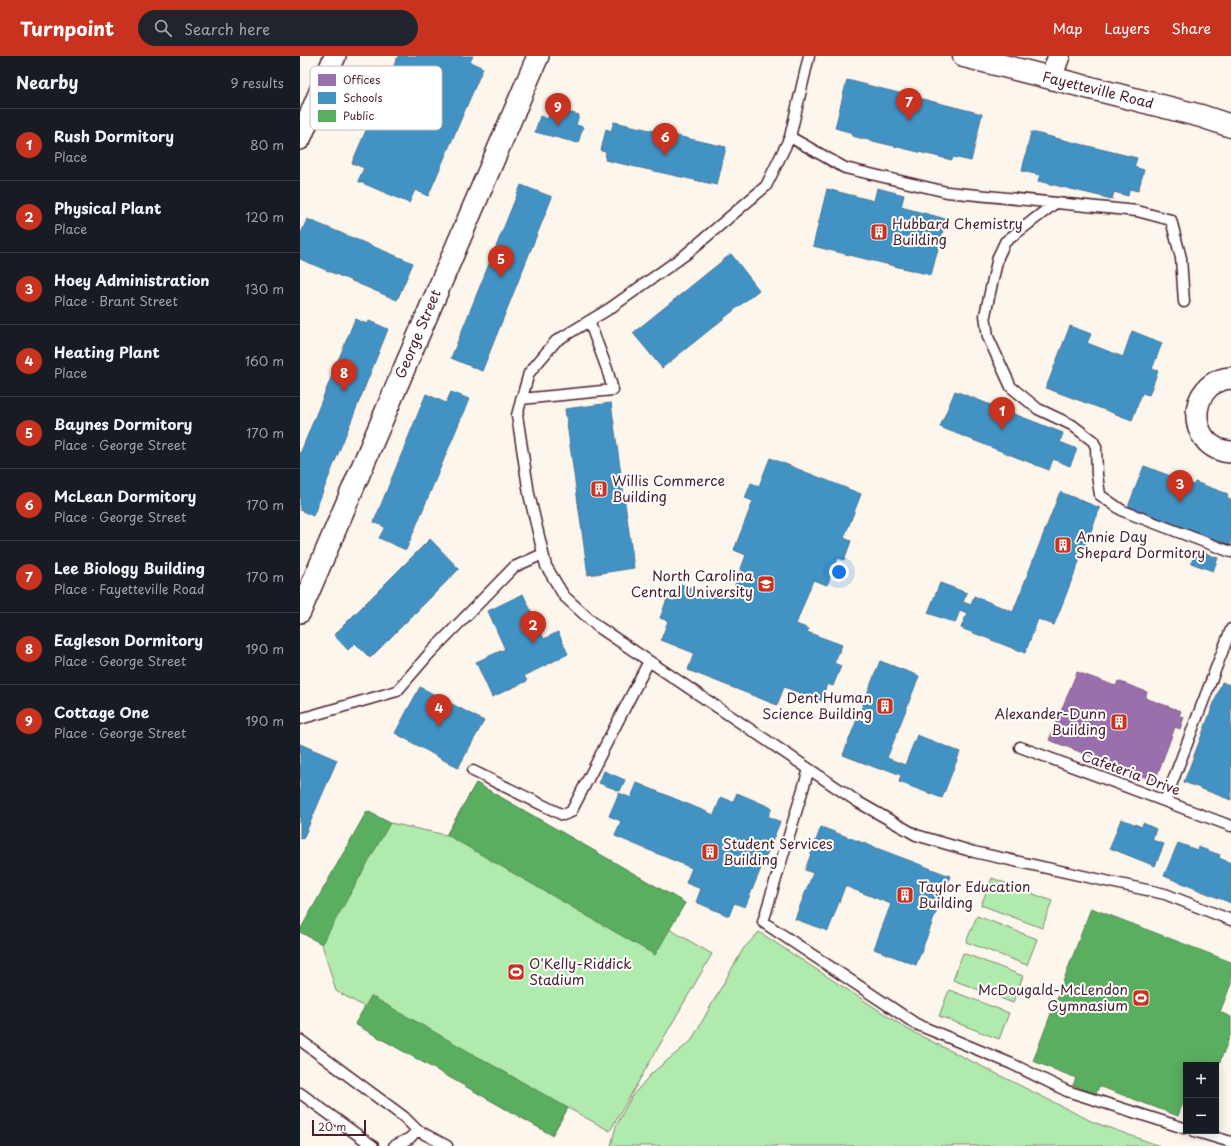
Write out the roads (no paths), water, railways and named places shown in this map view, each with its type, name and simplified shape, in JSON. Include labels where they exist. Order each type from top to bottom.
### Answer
[{"type":"main road","name":"Fayetteville Road","points":[[964,56],[1201,116],[1231,126]]},
{"type":"street","points":[[331,66],[335,56]]},
{"type":"street","name":"George Street","points":[[300,612],[538,56]]},
{"type":"street","points":[[1051,78],[1059,56]]},
{"type":"street","points":[[300,139],[310,115]]},
{"type":"street","points":[[1231,378],[1215,383],[1206,390],[1200,399],[1197,410],[1197,420],[1200,431],[1206,440],[1215,448],[1231,452]]},
{"type":"lane","points":[[809,56],[790,136],[766,186],[684,255],[589,321],[556,341],[529,373],[517,415],[529,494],[546,566],[564,596],[597,626],[858,802],[916,835],[974,852],[1165,894],[1231,920]]},
{"type":"lane","points":[[790,136],[845,168],[947,192],[1054,204],[1137,211],[1170,220],[1181,258],[1184,302]]},
{"type":"lane","points":[[1054,204],[1005,242],[998,257],[984,315],[988,337],[1011,387],[1038,408],[1072,425],[1093,441],[1096,446],[1097,475],[1100,494],[1106,499],[1123,511],[1231,552]]},
{"type":"lane","points":[[522,399],[613,390],[608,369],[589,321]]},
{"type":"lane","points":[[300,719],[396,691],[429,654],[514,567],[543,554]]},
{"type":"lane","points":[[1165,801],[1231,629]]},
{"type":"lane","points":[[473,771],[563,815],[571,812],[649,661]]},
{"type":"lane","name":"Cafeteria Drive","points":[[1020,747],[1231,826]]},
{"type":"lane","points":[[809,769],[763,922],[916,1024],[1012,1064],[1067,1091],[1183,1127]]},
{"type":"lane","points":[[300,1040],[404,1117],[417,1130],[447,1146]]},
{"type":"lane","points":[[300,1093],[373,1146]]},
{"type":"lane","points":[[394,1146],[410,1138],[417,1130]]},
{"type":"lane","points":[[1206,1134],[1231,1142]]},
{"type":"place","name":"Lee Biology Building","points":[[909,121]]},
{"type":"place","name":"Cottage One","points":[[558,126]]},
{"type":"place","name":"McLean Dormitory","points":[[665,156]]},
{"type":"place","name":"Hubbard Chemistry Building","points":[[879,232]]},
{"type":"place","name":"Baynes Dormitory","points":[[501,278]]},
{"type":"place","name":"Eagleson Dormitory","points":[[344,392]]},
{"type":"place","name":"Rush Dormitory","points":[[1002,430]]},
{"type":"place","name":"Willis Commerce Building","points":[[599,489]]},
{"type":"place","name":"Hoey Administration","points":[[1180,503]]},
{"type":"place","name":"Annie Day Shepard Dormitory","points":[[1063,545]]},
{"type":"place","name":"North Carolina Central University","points":[[766,584]]},
{"type":"place","name":"Physical Plant","points":[[533,644]]},
{"type":"place","name":"Dent Human Science Building","points":[[885,706]]},
{"type":"place","name":"Alexander-Dunn Building","points":[[1119,722]]},
{"type":"place","name":"Heating Plant","points":[[439,727]]},
{"type":"place","name":"Student Services Building","points":[[710,852]]},
{"type":"place","name":"Taylor Education Building","points":[[905,895]]},
{"type":"place","name":"O'Kelly-Riddick Stadium","points":[[516,972]]},
{"type":"place","name":"McDougald-McLendon Gymnasium","points":[[1141,998]]}]
